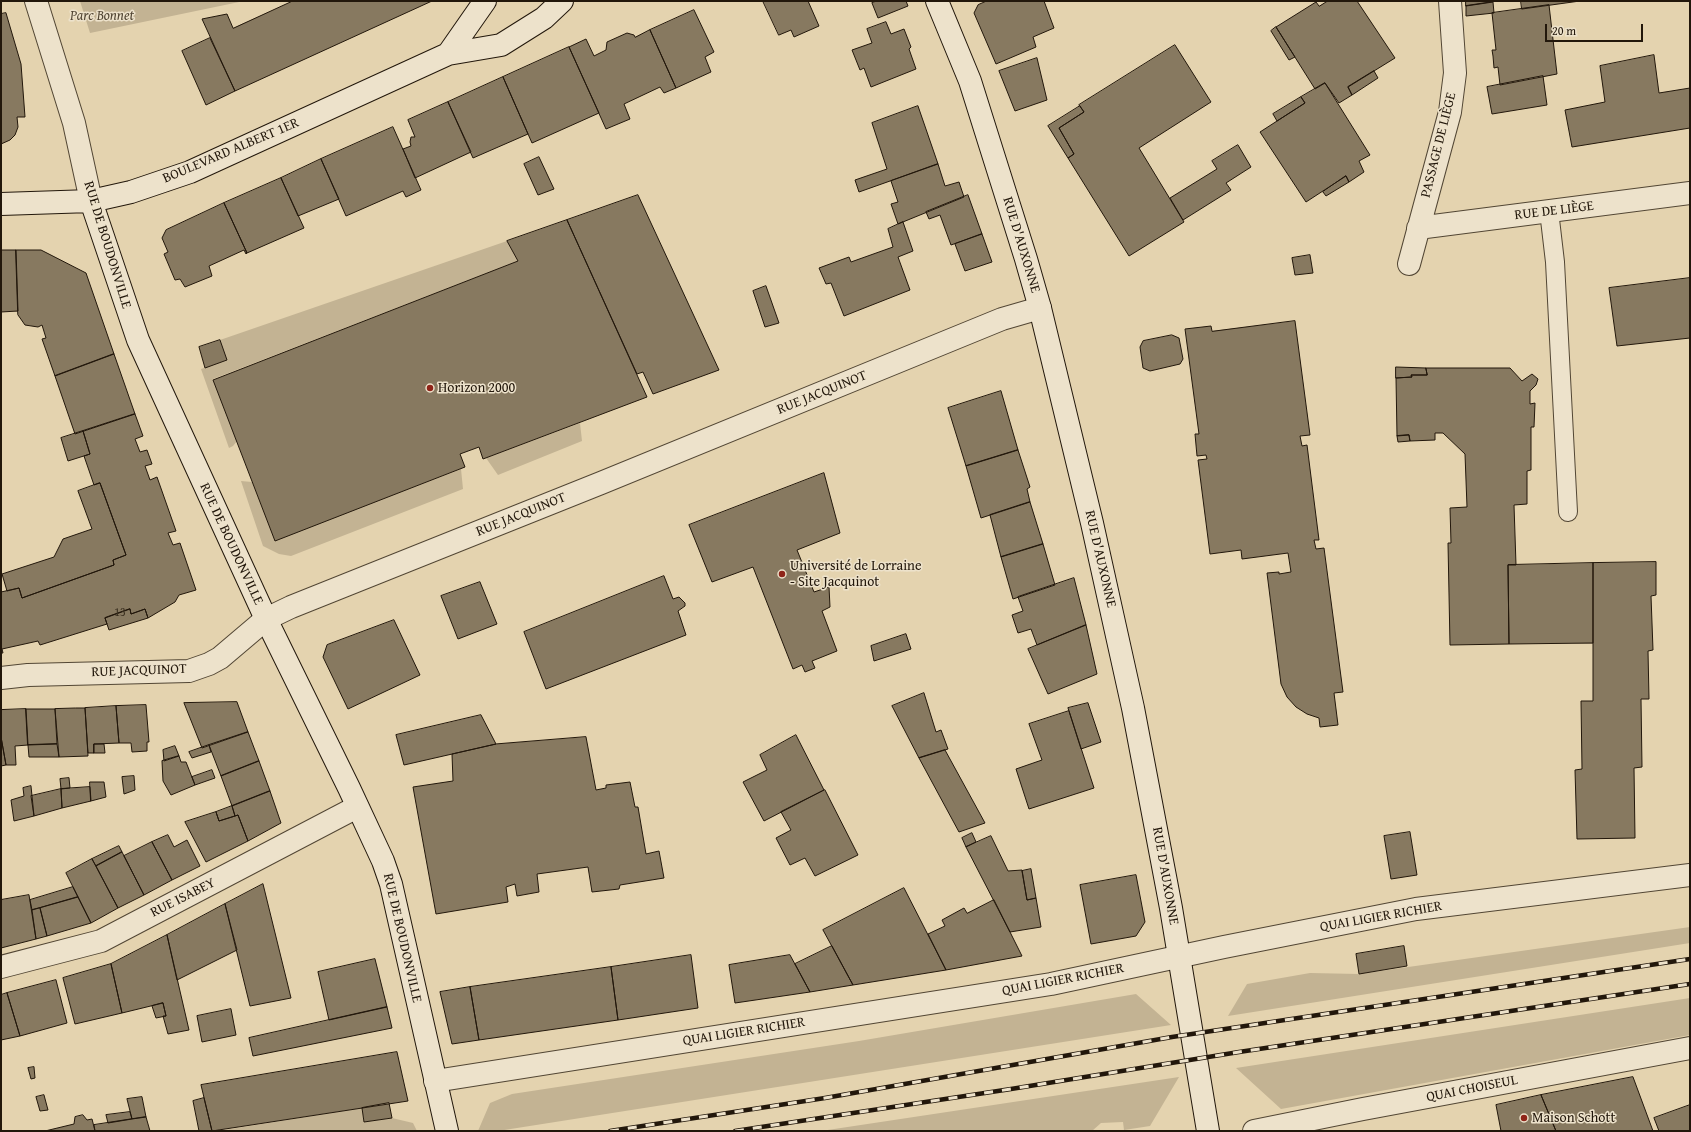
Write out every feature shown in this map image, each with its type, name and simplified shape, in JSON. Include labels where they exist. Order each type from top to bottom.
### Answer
[{"type":"street","name":"RUE DE BOUDONVILLE","points":[[36,1],[74,123],[91,201],[138,340],[266,619],[383,861],[391,884],[425,1042],[447,1131]]},
{"type":"street","points":[[448,54],[485,1]]},
{"type":"street","name":"BOULEVARD ALBERT 1ER","points":[[1,204],[91,201],[131,192],[190,172],[448,54],[501,45],[544,18],[562,1]]},
{"type":"street","name":"RUE D'AUXONNE","points":[[937,1],[970,81],[1026,259],[1040,308],[1092,523],[1133,708],[1179,957],[1208,1131]]},
{"type":"street","name":"PASSAGE DE LIÈGE","points":[[1409,264],[1450,112],[1454,90],[1456,73],[1450,1]]},
{"type":"street","name":"RUE DE LIÈGE","points":[[1418,228],[1690,193]]},
{"type":"street","name":"RUE JACQUINOT","points":[[1,678],[28,674],[190,671],[210,664],[220,658],[266,619],[291,606],[601,483],[1002,319],[1040,308]]},
{"type":"street","name":"RUE ISABEY","points":[[1,968],[101,941],[358,807]]},
{"type":"street","name":"QUAI LIGIER RICHIER","points":[[435,1080],[1051,984],[1224,946],[1416,909],[1690,875]]},
{"type":"street","name":"QUAI CHOISEUL","points":[[1254,1131],[1371,1107],[1690,1048]]},
{"type":"lane","points":[[1549,211],[1555,269],[1568,512]]},
{"type":"green space","name":"Parc Bonnet","points":[[80,1],[244,1],[90,33]]},
{"type":"green space","points":[[507,241],[518,261],[213,379],[237,441],[229,448],[201,369],[226,360],[220,340]]},
{"type":"green space","points":[[580,423],[582,441],[498,475],[486,458]]},
{"type":"green space","points":[[461,469],[463,489],[291,556],[279,554],[263,546],[241,481],[252,482],[275,540]]},
{"type":"green space","points":[[1690,927],[1690,943],[1228,1016],[1247,984],[1310,973],[1359,974]]},
{"type":"green space","points":[[1136,994],[1171,1025],[498,1131],[478,1131],[490,1103],[512,1094],[859,1041]]},
{"type":"green space","points":[[1690,998],[1690,1035],[1281,1109],[1236,1068]]},
{"type":"green space","points":[[1179,1077],[1150,1126],[1124,1130],[1123,1122],[1101,1123],[1092,1131],[821,1131]]},
{"type":"green space","points":[[362,1108],[364,1122],[392,1118],[413,1123],[417,1131],[218,1131]]},
{"type":"building","points":[[293,1],[432,1],[235,91],[202,19],[227,14],[233,28]]},
{"type":"building","points":[[763,1],[808,1],[819,26],[794,37],[791,30],[779,35]]},
{"type":"building","points":[[877,1],[906,1],[908,6],[878,18],[872,3]]},
{"type":"building","points":[[987,1],[1044,1],[1054,28],[1033,37],[1036,47],[996,64],[974,13],[978,5]]},
{"type":"building","points":[[1328,1],[1357,1],[1395,58],[1348,87],[1352,95],[1339,103],[1325,83],[1315,89],[1276,27],[1316,2],[1319,6]]},
{"type":"building","points":[[1466,1],[1493,1],[1493,2],[1466,6]]},
{"type":"building","points":[[1521,1],[1580,1],[1522,9]]},
{"type":"building","points":[[1493,2],[1494,13],[1466,16],[1466,6]]},
{"type":"building","points":[[1549,5],[1557,74],[1500,85],[1498,67],[1494,68],[1492,50],[1496,50],[1492,13]]},
{"type":"building","points":[[694,10],[714,52],[705,57],[711,72],[676,88],[650,30]]},
{"type":"building","points":[[6,13],[21,64],[25,117],[17,117],[18,127],[15,135],[10,140],[1,144],[1,14]]},
{"type":"building","points":[[886,22],[891,34],[904,29],[911,47],[909,49],[916,69],[871,87],[864,68],[860,70],[852,50],[872,43],[867,29]]},
{"type":"building","points":[[1276,27],[1295,57],[1289,60],[1271,31]]},
{"type":"building","points":[[650,30],[676,88],[664,93],[660,87],[624,104],[630,119],[606,129],[569,47],[586,39],[594,56],[606,50],[607,42],[627,33],[634,35],[635,37]]},
{"type":"building","points":[[210,38],[235,91],[206,105],[182,51]]},
{"type":"building","points":[[1175,45],[1211,102],[1139,148],[1184,222],[1129,256],[1068,158],[1074,154],[1059,128],[1084,112],[1079,105]]},
{"type":"building","points":[[569,47],[599,113],[532,143],[503,77]]},
{"type":"building","points":[[1654,55],[1659,93],[1690,88],[1690,128],[1572,147],[1565,110],[1605,102],[1600,66]]},
{"type":"building","points":[[1037,58],[1047,100],[1015,111],[999,71]]},
{"type":"building","points":[[1374,71],[1378,78],[1352,95],[1348,87]]},
{"type":"building","points":[[1543,76],[1547,105],[1492,114],[1487,87]]},
{"type":"building","points":[[503,77],[528,134],[473,158],[448,102]]},
{"type":"building","points":[[1325,83],[1370,155],[1359,161],[1364,172],[1349,182],[1346,176],[1306,202],[1260,132],[1305,103],[1301,97]]},
{"type":"building","points":[[1301,97],[1305,103],[1277,121],[1273,114]]},
{"type":"building","points":[[448,102],[471,152],[415,178],[403,149],[411,146],[411,137],[415,137],[408,120]]},
{"type":"building","points":[[918,106],[938,164],[859,192],[855,180],[887,169],[872,123]]},
{"type":"building","points":[[1080,106],[1084,112],[1059,128],[1074,154],[1068,158],[1048,126]]},
{"type":"building","points":[[393,127],[421,190],[406,197],[403,191],[346,216],[321,159]]},
{"type":"building","points":[[1238,145],[1251,167],[1226,183],[1231,190],[1183,220],[1170,198],[1217,169],[1212,161]]},
{"type":"building","points":[[539,157],[554,189],[538,195],[524,164]]},
{"type":"building","points":[[321,159],[339,199],[298,216],[281,178]]},
{"type":"building","points":[[938,164],[945,186],[959,182],[964,197],[898,224],[891,204],[898,202],[891,181]]},
{"type":"building","points":[[1346,176],[1349,182],[1326,196],[1323,192]]},
{"type":"building","points":[[281,178],[304,228],[247,253],[224,203]]},
{"type":"building","points":[[638,195],[719,370],[653,394],[643,372],[637,374],[567,220]]},
{"type":"building","points":[[968,195],[982,234],[951,245],[940,215],[929,219],[926,212]]},
{"type":"building","points":[[224,203],[247,253],[246,254],[244,250],[209,266],[212,276],[185,287],[180,279],[175,280],[164,254],[168,252],[162,238],[166,230]]},
{"type":"building","name":"Horizon 2000","points":[[567,220],[647,397],[483,459],[479,447],[460,454],[465,467],[275,541],[213,380],[518,261],[507,241]]},
{"type":"building","points":[[903,222],[913,251],[898,257],[910,290],[844,316],[831,283],[826,284],[819,268],[849,257],[851,262],[893,247],[888,229]]},
{"type":"building","points":[[982,234],[992,262],[965,271],[955,244]]},
{"type":"building","points":[[1,250],[16,250],[18,311],[1,312]]},
{"type":"building","points":[[16,250],[41,250],[86,273],[114,354],[55,376],[42,339],[46,338],[42,325],[38,327],[25,325],[18,315]]},
{"type":"building","points":[[1310,255],[1313,273],[1295,275],[1292,258]]},
{"type":"building","points":[[1690,278],[1690,338],[1617,346],[1609,288]]},
{"type":"building","points":[[766,286],[779,323],[765,327],[753,291]]},
{"type":"building","points":[[1295,321],[1310,435],[1300,436],[1302,446],[1307,445],[1319,540],[1314,540],[1316,549],[1324,548],[1343,692],[1334,693],[1338,725],[1320,727],[1319,718],[1307,714],[1296,707],[1287,697],[1281,684],[1267,573],[1279,572],[1279,574],[1291,572],[1288,553],[1242,559],[1241,550],[1210,554],[1198,460],[1207,459],[1206,455],[1197,456],[1195,434],[1199,434],[1185,329],[1211,326],[1212,331]]},
{"type":"building","points":[[1172,335],[1179,338],[1183,359],[1180,364],[1150,371],[1143,368],[1140,347],[1143,341]]},
{"type":"building","points":[[220,340],[227,360],[205,368],[199,347]]},
{"type":"building","points":[[114,354],[135,414],[75,434],[55,376]]},
{"type":"building","points":[[1396,367],[1426,368],[1427,375],[1411,375],[1412,377],[1396,378]]},
{"type":"building","points":[[1426,368],[1510,368],[1522,381],[1532,374],[1538,379],[1536,385],[1530,391],[1530,404],[1535,403],[1534,427],[1531,427],[1531,470],[1527,471],[1527,504],[1514,505],[1516,565],[1508,565],[1509,644],[1450,645],[1448,543],[1451,543],[1450,508],[1467,507],[1465,454],[1443,433],[1435,433],[1435,440],[1410,441],[1409,435],[1397,436],[1396,378],[1412,377],[1411,375],[1427,375]]},
{"type":"building","points":[[1001,391],[1018,450],[966,466],[948,408]]},
{"type":"building","points":[[135,414],[143,436],[135,439],[140,452],[147,450],[152,464],[145,466],[150,480],[157,477],[176,531],[168,533],[173,545],[180,543],[196,590],[179,595],[175,602],[148,618],[145,609],[131,614],[130,609],[105,618],[107,624],[40,645],[38,641],[2,649],[3,653],[1,653],[1,592],[19,588],[22,598],[114,565],[113,560],[126,555],[100,483],[94,485],[84,456],[90,454],[83,431]]},
{"type":"building","points":[[83,431],[90,454],[68,461],[61,438]]},
{"type":"building","points":[[1409,435],[1410,441],[1398,442],[1397,436]]},
{"type":"building","points":[[1018,450],[1030,487],[1027,489],[1030,502],[981,518],[966,466]]},
{"type":"building","name":"Université de Lorraine - Site Jacquinot","points":[[824,473],[840,533],[797,550],[814,592],[829,587],[830,607],[822,611],[837,651],[812,661],[815,668],[805,672],[802,665],[793,669],[753,567],[712,582],[689,525]]},
{"type":"building","points":[[100,483],[126,555],[113,560],[114,565],[22,598],[19,588],[7,591],[2,574],[54,557],[63,539],[92,529],[78,491]]},
{"type":"building","points":[[1030,502],[1043,544],[1001,557],[990,515]]},
{"type":"building","points":[[1043,544],[1055,585],[1013,599],[1001,557]]},
{"type":"building","points":[[1656,562],[1656,595],[1651,596],[1653,650],[1648,651],[1649,699],[1641,699],[1642,767],[1634,768],[1635,838],[1577,839],[1575,770],[1582,769],[1581,701],[1593,701],[1593,563]]},
{"type":"building","points":[[1593,563],[1593,643],[1509,644],[1508,565]]},
{"type":"building","points":[[664,576],[673,599],[679,597],[685,603],[685,606],[678,611],[686,635],[546,689],[524,632]]},
{"type":"building","points":[[1074,578],[1086,625],[1037,645],[1031,629],[1018,633],[1012,615],[1023,611],[1018,597]]},
{"type":"building","points":[[480,582],[497,624],[458,639],[441,596]]},
{"type":"building","points":[[130,609],[131,614],[145,609],[148,618],[109,630],[105,618]]},
{"type":"building","points":[[394,620],[420,675],[348,709],[323,657],[327,645]]},
{"type":"building","points":[[1086,625],[1097,674],[1048,694],[1028,649]]},
{"type":"building","points":[[906,634],[911,649],[874,661],[871,646]]},
{"type":"building","points":[[924,693],[936,732],[941,730],[948,749],[919,758],[892,706]]},
{"type":"building","points":[[237,702],[248,732],[202,748],[184,703]]},
{"type":"building","points":[[1088,703],[1101,742],[1081,749],[1068,708]]},
{"type":"building","points":[[146,705],[149,742],[147,742],[147,751],[132,752],[131,743],[119,743],[116,706]]},
{"type":"building","points":[[116,706],[119,743],[94,744],[94,753],[88,753],[85,708]]},
{"type":"building","points":[[85,708],[88,756],[59,757],[55,709]]},
{"type":"building","points":[[26,709],[55,709],[57,744],[28,745]]},
{"type":"building","points":[[26,709],[28,745],[15,746],[16,765],[6,765],[1,737],[1,710]]},
{"type":"building","points":[[1069,711],[1094,788],[1029,809],[1016,769],[1042,760],[1029,724]]},
{"type":"building","points":[[481,715],[496,744],[404,765],[396,735]]},
{"type":"building","points":[[248,732],[259,761],[221,776],[209,745]]},
{"type":"building","points":[[796,735],[824,790],[764,821],[743,782],[767,770],[760,755]]},
{"type":"building","points":[[1,737],[6,765],[1,766]]},
{"type":"building","points":[[586,737],[596,790],[606,788],[606,785],[630,782],[635,807],[638,807],[646,854],[659,851],[664,878],[620,885],[619,889],[592,892],[588,867],[537,874],[539,892],[517,896],[515,884],[506,887],[508,902],[436,914],[413,787],[453,781],[452,754],[496,744]]},
{"type":"building","points":[[57,744],[59,757],[29,757],[28,745]]},
{"type":"building","points":[[94,744],[104,744],[105,753],[94,753]]},
{"type":"building","points":[[209,745],[211,752],[192,758],[189,752]]},
{"type":"building","points":[[175,746],[179,756],[164,761],[163,750]]},
{"type":"building","points":[[945,750],[985,823],[959,832],[919,758]]},
{"type":"building","points":[[179,756],[181,762],[186,762],[195,785],[171,795],[163,781],[162,761]]},
{"type":"building","points":[[259,761],[270,791],[232,806],[221,776]]},
{"type":"building","points":[[212,770],[215,778],[195,785],[192,777]]},
{"type":"building","points":[[134,776],[135,790],[124,794],[122,777]]},
{"type":"building","points":[[69,778],[70,788],[61,789],[60,779]]},
{"type":"building","points":[[90,782],[104,782],[106,797],[91,801]]},
{"type":"building","points":[[31,786],[34,816],[14,821],[11,800],[24,796],[23,788]]},
{"type":"building","points":[[90,787],[91,801],[62,808],[61,789]]},
{"type":"building","points":[[61,789],[62,808],[34,816],[31,796]]},
{"type":"building","points":[[825,790],[858,855],[815,876],[805,858],[790,865],[776,838],[791,830],[781,812]]},
{"type":"building","points":[[270,791],[281,823],[248,841],[238,815],[235,816],[232,806]]},
{"type":"building","points":[[232,806],[235,816],[219,821],[216,812]]},
{"type":"building","points":[[216,812],[219,821],[238,815],[248,841],[206,862],[185,822]]},
{"type":"building","points":[[1410,832],[1417,875],[1391,879],[1384,836]]},
{"type":"building","points":[[972,833],[976,842],[966,847],[962,838]]},
{"type":"building","points":[[168,835],[174,847],[187,840],[200,866],[172,880],[152,842]]},
{"type":"building","points":[[991,836],[1008,871],[1022,870],[1027,900],[1036,898],[1041,927],[1010,932],[966,847]]},
{"type":"building","points":[[152,842],[172,880],[144,895],[124,856]]},
{"type":"building","points":[[119,846],[122,852],[96,866],[92,859]]},
{"type":"building","points":[[122,852],[144,895],[118,908],[96,866]]},
{"type":"building","points":[[92,859],[118,908],[91,923],[66,873]]},
{"type":"building","points":[[1031,869],[1036,898],[1027,900],[1022,871]]},
{"type":"building","points":[[1136,875],[1145,922],[1136,936],[1091,944],[1080,885]]},
{"type":"building","points":[[263,884],[291,998],[250,1006],[225,904]]},
{"type":"building","points":[[73,887],[78,897],[32,910],[30,900]]},
{"type":"building","points":[[904,888],[946,970],[853,985],[823,930]]},
{"type":"building","points":[[29,895],[36,939],[1,948],[1,900]]},
{"type":"building","points":[[78,897],[91,923],[47,936],[40,908]]},
{"type":"building","points":[[994,900],[1022,956],[946,970],[928,934],[945,926],[942,920],[964,908],[967,913]]},
{"type":"building","points":[[225,904],[237,950],[177,980],[167,935]]},
{"type":"building","points":[[40,908],[47,936],[36,939],[32,910]]},
{"type":"building","points":[[167,935],[189,1030],[168,1034],[163,1016],[166,1016],[163,1003],[122,1013],[111,964]]},
{"type":"building","points":[[832,946],[853,985],[810,992],[795,964]]},
{"type":"building","points":[[1404,946],[1407,966],[1359,974],[1356,954]]},
{"type":"building","points":[[691,955],[698,1008],[618,1020],[611,967]]},
{"type":"building","points":[[790,955],[810,992],[735,1003],[729,965]]},
{"type":"building","points":[[375,959],[387,1007],[329,1020],[318,972]]},
{"type":"building","points":[[111,964],[122,1013],[75,1024],[63,978]]},
{"type":"building","points":[[611,967],[618,1020],[479,1040],[470,987]]},
{"type":"building","points":[[56,980],[67,1023],[20,1036],[7,993]]},
{"type":"building","points":[[470,987],[479,1040],[452,1044],[440,992]]},
{"type":"building","points":[[7,993],[20,1036],[1,1040],[1,995]]},
{"type":"building","points":[[163,1003],[166,1016],[156,1018],[152,1006]]},
{"type":"building","points":[[387,1007],[392,1028],[253,1056],[249,1038]]},
{"type":"building","points":[[231,1009],[236,1035],[202,1042],[197,1016]]},
{"type":"building","points":[[397,1052],[408,1101],[212,1131],[201,1085]]},
{"type":"building","points":[[34,1067],[35,1078],[31,1079],[28,1068]]},
{"type":"building","points":[[1633,1077],[1653,1131],[1556,1131],[1541,1095]]},
{"type":"building","points":[[44,1095],[48,1110],[40,1111],[36,1097]]},
{"type":"building","name":"Maison Schott","points":[[1541,1095],[1556,1131],[1501,1131],[1496,1105]]},
{"type":"building","points":[[142,1097],[146,1117],[132,1119],[127,1099]]},
{"type":"building","points":[[204,1098],[212,1131],[199,1131],[193,1101]]},
{"type":"building","points":[[389,1103],[392,1118],[364,1122],[362,1108]]},
{"type":"building","points":[[1690,1105],[1690,1131],[1659,1131],[1654,1118]]},
{"type":"building","points":[[130,1112],[132,1119],[108,1123],[106,1115]]},
{"type":"building","points":[[83,1115],[87,1120],[92,1119],[95,1131],[45,1131],[74,1124],[75,1117]]},
{"type":"building","points":[[146,1117],[150,1131],[95,1131],[94,1125]]},
{"type":"railway","points":[[610,1131],[825,1098],[1172,1037],[1690,959]]},
{"type":"railway","points":[[735,1131],[1011,1089],[1239,1052],[1690,984]]},
{"type":"place","name":"Horizon 2000","points":[[430,388]]},
{"type":"place","name":"Université de Lorraine - Site Jacquinot","points":[[782,574]]},
{"type":"place","name":"Maison Schott","points":[[1524,1118]]}]
